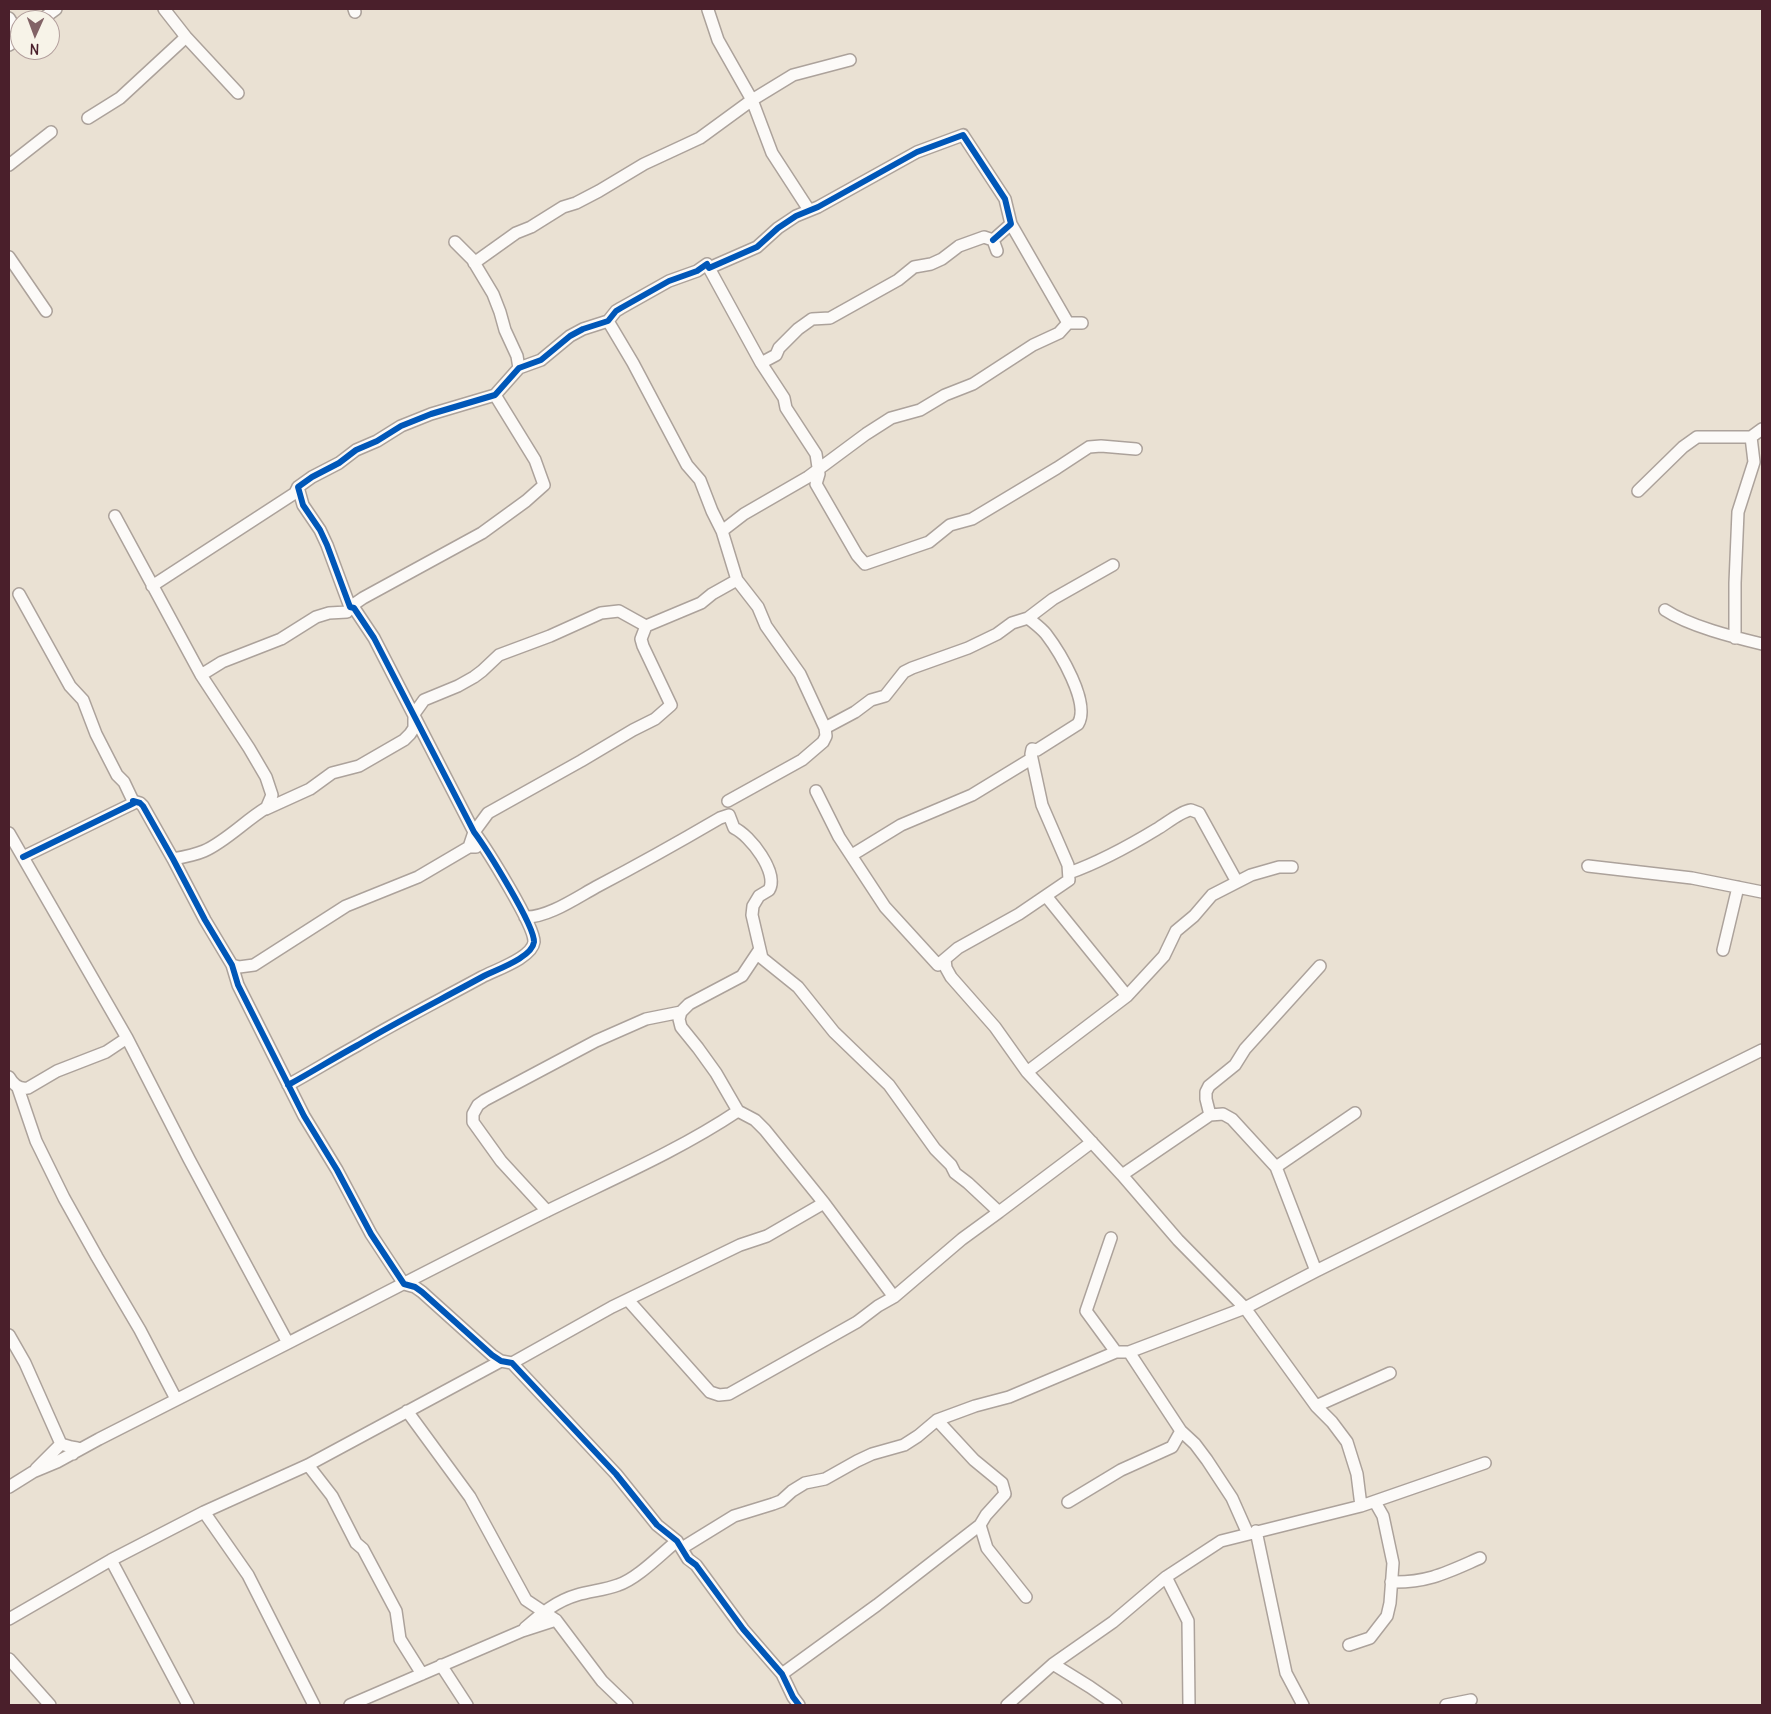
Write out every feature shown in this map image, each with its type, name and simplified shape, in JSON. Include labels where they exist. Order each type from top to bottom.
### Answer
[{"type":"street","points":[[164,9],[186,37],[238,93]]},
{"type":"street","points":[[708,10],[718,40],[752,100],[772,153],[809,210]]},
{"type":"street","points":[[88,118],[120,98],[186,37]]},
{"type":"street","points":[[474,263],[516,233],[530,227],[563,207],[599,191],[639,167],[700,138],[752,100],[792,75],[850,60]]},
{"type":"street","points":[[9,166],[51,132]]},
{"type":"street","points":[[709,268],[757,247],[783,224],[917,152],[963,135],[1005,199],[1011,224],[1068,323]]},
{"type":"street","points":[[761,363],[776,355],[779,348],[798,329],[812,319],[830,318],[898,280],[914,267],[931,264],[942,259],[958,246],[984,237],[995,246],[1011,224]]},
{"type":"street","points":[[455,242],[472,259],[493,294],[505,330],[517,356],[519,368]]},
{"type":"street","points":[[9,257],[46,311]]},
{"type":"street","points":[[152,586],[295,492],[298,487],[312,477],[356,450],[377,441],[401,426],[431,414],[495,395],[519,368],[541,360],[574,333],[608,321],[616,311],[659,286],[707,264],[761,363],[784,398],[786,408],[812,446],[816,454],[819,474],[816,484],[857,555],[865,564],[929,542],[950,526],[972,519],[1058,468],[1089,447],[1136,449]]},
{"type":"street","points":[[608,321],[633,363],[687,465],[700,480],[712,511],[722,530],[738,580],[758,607],[766,626],[800,674],[825,728],[826,736],[823,742],[802,760],[728,801],[736,804],[734,828]]},
{"type":"street","points":[[722,530],[744,514],[808,477],[818,468],[891,418],[920,410],[945,395],[973,384],[1033,345],[1059,333],[1068,323],[1082,323]]},
{"type":"street","points":[[201,675],[222,662],[281,639],[316,617],[329,613],[347,612],[396,578],[436,559],[482,533],[526,501],[544,485],[535,460],[495,395]]},
{"type":"street","points":[[1638,491],[1684,447],[1698,438],[1751,437],[1762,429]]},
{"type":"street","points":[[1735,638],[1738,512],[1754,462],[1751,437]]},
{"type":"street","points":[[288,1085],[367,1039],[490,973],[522,958],[532,948],[534,943],[525,917],[486,847],[474,832],[374,638],[351,609],[327,544],[303,504],[298,487]]},
{"type":"street","points":[[115,516],[201,675],[266,777],[272,794],[266,809]]},
{"type":"street","points":[[825,728],[855,712],[872,700],[885,696],[904,672],[968,648],[997,634],[1012,623],[1028,618],[1053,600],[1113,565]]},
{"type":"street","points":[[469,847],[474,832],[488,813],[655,719],[671,705],[643,646],[641,639],[646,626],[701,603],[712,594],[738,580]]},
{"type":"street","points":[[19,594],[70,686],[82,700],[96,734],[134,803]]},
{"type":"street","points":[[1665,610],[1674,616],[1735,638],[1762,644]]},
{"type":"street","points":[[173,859],[195,854],[209,848],[250,817],[266,808],[310,790],[332,774],[359,766],[404,740],[414,728],[414,714],[424,700],[474,677],[499,655],[550,636],[601,613],[619,611],[646,626]]},
{"type":"street","points":[[816,791],[839,837],[885,907],[938,965],[958,948],[1019,914],[1069,880],[1068,865],[1042,805],[1031,759],[1032,749],[1037,750],[1073,728],[1081,720],[1079,695],[1059,655],[1045,633],[1028,618]]},
{"type":"street","points":[[852,855],[901,825],[972,795],[1031,759]]},
{"type":"street","points":[[25,860],[134,803],[133,801],[143,806],[205,920],[232,965],[238,985],[304,1116],[337,1170],[371,1234],[404,1284],[415,1287],[422,1292],[492,1355],[506,1362],[616,1474],[657,1525],[679,1545],[688,1559],[696,1565],[743,1629],[782,1674],[799,1705]]},
{"type":"street","points":[[1069,873],[1109,856],[1190,810],[1198,813],[1237,882]]},
{"type":"street","points":[[525,917],[541,915],[576,898],[720,818],[729,815],[734,828],[752,842],[772,880],[769,890],[759,896],[753,906],[752,915],[762,958],[798,987],[834,1032],[889,1085],[935,1149],[951,1164],[955,1173],[999,1212]]},
{"type":"street","points":[[9,833],[127,1038],[189,1159],[288,1343]]},
{"type":"street","points":[[232,965],[239,967],[254,965],[346,906],[418,877],[469,847],[486,847]]},
{"type":"street","points":[[1588,866],[1692,878],[1762,892]]},
{"type":"street","points":[[1027,1072],[1127,996],[1164,956],[1176,931],[1194,916],[1212,895],[1251,874],[1279,867],[1292,867]]},
{"type":"street","points":[[1724,950],[1738,887]]},
{"type":"street","points":[[1046,896],[1127,996]]},
{"type":"street","points":[[760,949],[742,976],[689,1004],[681,1012],[679,1019],[681,1027],[716,1073],[738,1111],[755,1120],[765,1130],[824,1203],[894,1298]]},
{"type":"street","points":[[945,959],[946,968],[951,977],[995,1027],[1027,1072],[1122,1174],[1178,1240],[1245,1308],[1316,1406],[1332,1422],[1347,1442],[1357,1474],[1361,1506]]},
{"type":"street","points":[[1210,1115],[1206,1099],[1206,1092],[1209,1086],[1235,1065],[1246,1049],[1320,966]]},
{"type":"street","points":[[547,1211],[501,1161],[473,1122],[473,1114],[478,1105],[596,1041],[646,1019],[681,1012]]},
{"type":"street","points":[[18,1088],[28,1088],[57,1071],[106,1052],[127,1038]]},
{"type":"street","points":[[522,1631],[544,1611],[566,1599],[618,1586],[679,1545],[734,1516],[781,1501],[805,1483],[826,1479],[864,1457],[904,1445],[937,1420],[975,1406],[1009,1397],[1116,1352],[1129,1352],[1245,1308],[1762,1050]]},
{"type":"street","points":[[9,1077],[18,1088],[36,1141],[64,1198],[140,1330],[176,1399]]},
{"type":"street","points":[[9,1487],[33,1472],[73,1454],[176,1399],[547,1211],[660,1156],[714,1128],[738,1111]]},
{"type":"street","points":[[1276,1167],[1355,1113]]},
{"type":"street","points":[[1122,1174],[1210,1115],[1223,1114],[1232,1119],[1276,1167],[1316,1271]]},
{"type":"street","points":[[628,1300],[710,1392],[719,1395],[729,1394],[857,1322],[878,1306],[894,1298],[962,1239],[1092,1142]]},
{"type":"street","points":[[9,1618],[111,1560],[204,1512],[308,1466],[407,1410],[740,1245],[767,1236],[824,1203]]},
{"type":"street","points":[[1111,1238],[1086,1311],[1116,1352]]},
{"type":"street","points":[[9,1335],[25,1363],[61,1444],[77,1448],[73,1454]]},
{"type":"street","points":[[1129,1352],[1181,1431],[1195,1444],[1212,1467],[1252,1533],[1286,1673],[1303,1705]]},
{"type":"street","points":[[1316,1406],[1390,1372]]},
{"type":"street","points":[[407,1410],[470,1497],[526,1600],[556,1620],[602,1681],[627,1705]]},
{"type":"street","points":[[782,1674],[877,1605],[980,1525],[986,1515],[1005,1494],[1002,1483],[974,1460],[937,1420]]},
{"type":"street","points":[[1068,1502],[1121,1470],[1172,1447],[1181,1431]]},
{"type":"street","points":[[33,1472],[61,1444]]},
{"type":"street","points":[[1007,1705],[1053,1664],[1113,1622],[1166,1577],[1221,1541],[1375,1502],[1485,1463]]},
{"type":"street","points":[[308,1466],[332,1496],[356,1543],[363,1549],[396,1612],[400,1639],[422,1674]]},
{"type":"street","points":[[1349,1645],[1370,1638],[1387,1616],[1390,1603],[1393,1563],[1383,1516],[1375,1502]]},
{"type":"street","points":[[204,1512],[248,1575],[314,1705]]},
{"type":"street","points":[[980,1525],[987,1548],[1026,1597]]},
{"type":"street","points":[[1391,1582],[1411,1583],[1435,1578],[1480,1558]]},
{"type":"street","points":[[111,1560],[188,1705]]},
{"type":"street","points":[[1166,1577],[1188,1621],[1189,1705]]},
{"type":"street","points":[[350,1705],[522,1631],[556,1620]]},
{"type":"street","points":[[9,1659],[50,1705]]},
{"type":"street","points":[[1053,1664],[1116,1705]]},
{"type":"street","points":[[442,1665],[467,1705]]},
{"type":"street","points":[[1446,1705],[1471,1700]]},
{"type":"cycle path","points":[[288,1085],[404,1019],[520,958],[532,948],[534,942],[527,920],[519,904],[474,832],[374,638],[354,608],[350,607],[327,545],[320,530],[303,505],[298,487],[312,477],[339,463],[356,450],[377,441],[401,426],[431,414],[495,395],[519,368],[541,360],[570,336],[583,329],[608,321],[616,311],[669,281],[697,271],[707,264],[709,268],[757,247],[778,228],[796,216],[818,207],[917,152],[963,135],[1005,199],[1011,224],[993,240]]},
{"type":"cycle path","points":[[23,857],[134,803],[133,801],[143,806],[205,920],[232,965],[238,985],[304,1116],[337,1170],[371,1234],[404,1284],[415,1287],[422,1292],[492,1355],[501,1361],[512,1363],[616,1474],[657,1525],[677,1541],[688,1559],[696,1565],[743,1629],[782,1674],[799,1705]]}]
